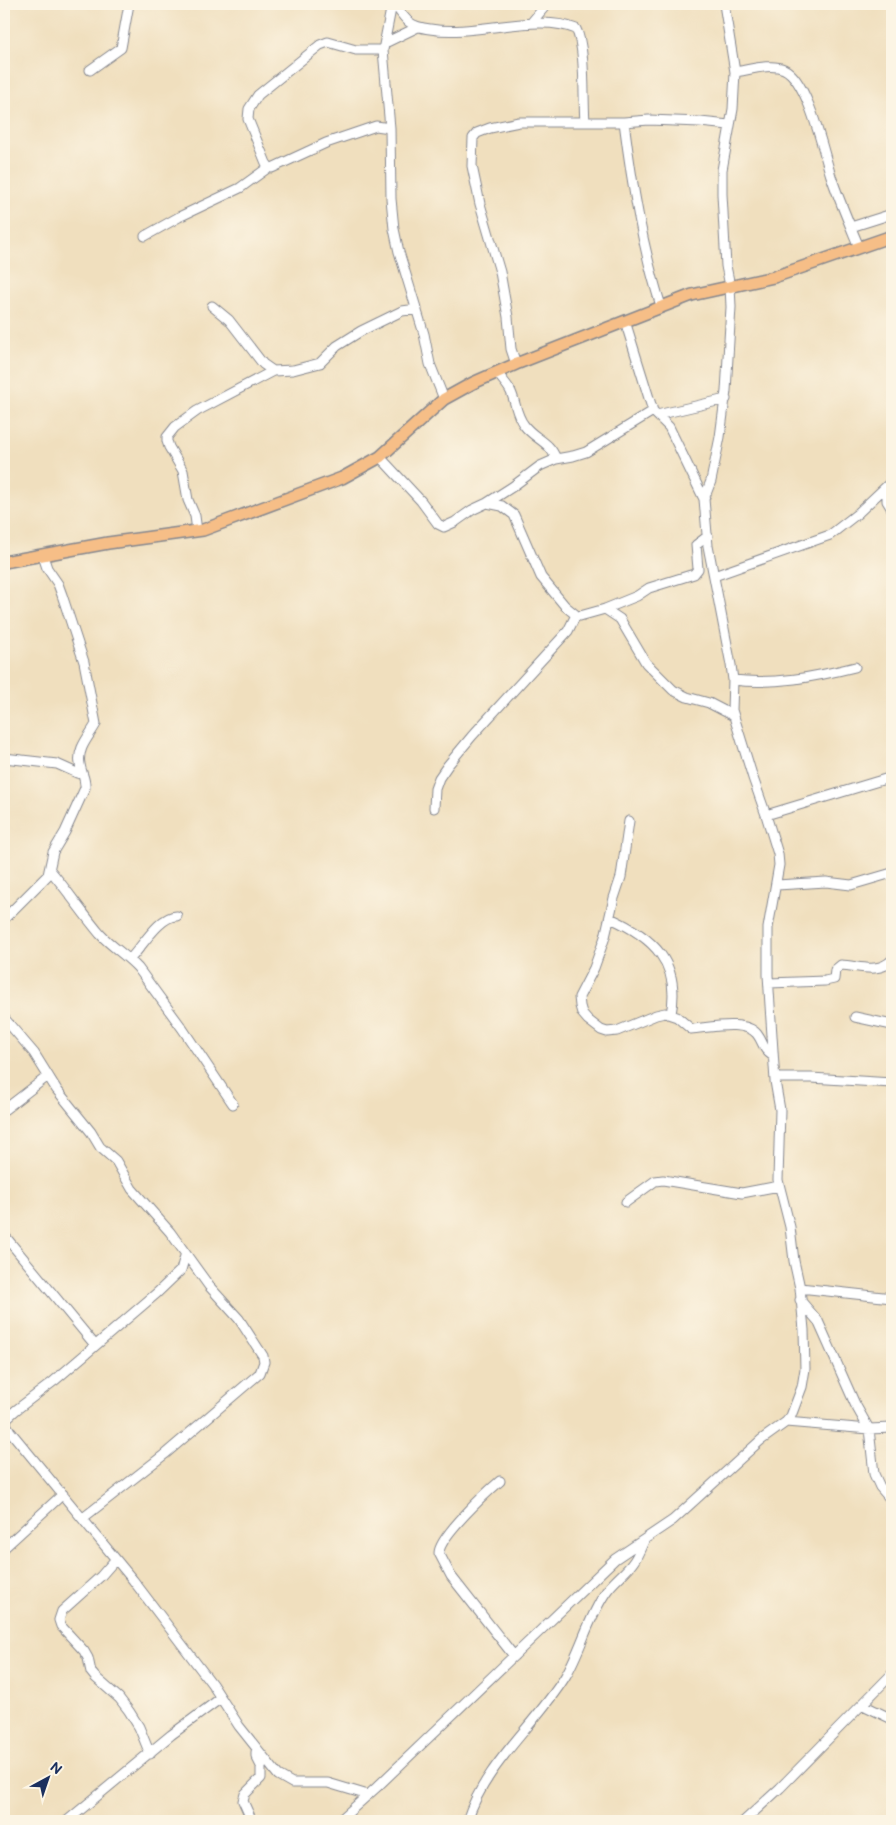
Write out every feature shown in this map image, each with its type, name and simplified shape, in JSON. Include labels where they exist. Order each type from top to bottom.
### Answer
[{"type":"main road","points":[[4,562],[108,543],[197,531],[220,524],[342,478],[380,457],[444,399],[497,372],[692,295],[791,272],[892,236]]},
{"type":"street","points":[[90,70],[118,52],[121,48],[130,4]]},
{"type":"street","points":[[393,4],[404,17],[418,27],[456,32],[531,23],[576,29],[582,52],[584,122]]},
{"type":"street","points":[[393,4],[384,46],[384,82],[390,128],[391,199],[394,228],[399,252],[417,309],[430,364],[444,399]]},
{"type":"street","points":[[531,23],[547,4]]},
{"type":"street","points":[[704,499],[715,463],[726,399],[731,306],[726,266],[722,170],[733,109],[735,72],[724,4]]},
{"type":"street","points":[[269,167],[248,119],[249,109],[258,95],[320,45],[328,42],[356,50],[384,46],[418,27]]},
{"type":"street","points":[[735,72],[779,67],[787,70],[794,77],[804,94],[814,118],[831,175],[859,247]]},
{"type":"street","points":[[516,364],[511,349],[508,317],[500,272],[480,204],[472,166],[473,138],[477,133],[490,128],[519,122],[624,122],[649,120],[729,125]]},
{"type":"street","points":[[624,122],[633,189],[651,274],[661,306]]},
{"type":"street","points":[[145,236],[178,217],[240,188],[269,167],[272,168],[326,143],[376,126],[390,128]]},
{"type":"street","points":[[851,227],[892,214]]},
{"type":"street","points":[[212,306],[240,333],[263,364],[273,371]]},
{"type":"street","points":[[197,531],[195,516],[188,500],[183,471],[167,441],[167,437],[175,427],[197,410],[273,371],[293,370],[320,363],[337,346],[362,332],[402,311],[417,309]]},
{"type":"street","points":[[339,1821],[615,1559],[673,1520],[761,1440],[786,1422],[794,1408],[805,1374],[804,1330],[800,1288],[778,1169],[780,1110],[773,1056],[768,928],[777,885],[778,854],[734,716],[731,692],[733,680],[714,576],[704,499],[669,427],[655,413],[625,320]]},
{"type":"street","points":[[497,372],[510,390],[522,422],[530,432],[547,443],[556,458]]},
{"type":"street","points":[[380,457],[421,500],[438,524],[444,527],[487,503],[534,470],[556,458],[586,452],[655,413],[726,399]]},
{"type":"street","points":[[889,484],[887,501],[892,509]]},
{"type":"street","points":[[714,576],[830,535],[857,514],[889,484]]},
{"type":"street","points":[[487,503],[502,506],[514,515],[541,577],[565,606],[580,616],[637,596],[649,588],[694,574],[698,569],[696,545],[708,536]]},
{"type":"street","points":[[4,919],[44,880],[50,870],[53,852],[65,832],[85,788],[85,780],[79,764],[80,754],[84,741],[96,724],[90,701],[84,662],[62,595],[42,556]]},
{"type":"street","points":[[604,609],[620,619],[646,663],[673,690],[687,697],[709,703],[734,716]]},
{"type":"street","points":[[434,808],[435,789],[439,778],[472,736],[568,630],[576,615]]},
{"type":"street","points":[[733,680],[750,682],[775,681],[815,676],[855,667]]},
{"type":"street","points":[[4,758],[57,764],[82,774]]},
{"type":"street","points":[[766,814],[892,776]]},
{"type":"street","points":[[629,821],[621,877],[600,956],[580,997],[582,1013],[601,1030],[607,1032],[618,1031],[656,1015],[671,1014],[691,1029],[720,1026],[748,1028],[757,1034],[765,1050],[773,1056]]},
{"type":"street","points":[[50,870],[67,889],[100,934],[116,950],[130,959],[182,1028],[232,1104]]},
{"type":"street","points":[[777,885],[826,882],[851,885],[892,873]]},
{"type":"street","points":[[130,959],[159,925],[171,916],[177,916]]},
{"type":"street","points":[[610,918],[628,926],[651,944],[664,958],[669,967],[674,993],[671,1014]]},
{"type":"street","points":[[769,983],[830,980],[834,979],[836,970],[842,965],[872,969],[881,968],[892,960]]},
{"type":"street","points":[[855,1017],[892,1025]]},
{"type":"street","points":[[4,1018],[34,1054],[57,1090],[91,1132],[100,1147],[116,1161],[132,1189],[170,1232],[185,1256],[208,1286],[239,1319],[263,1356],[263,1369],[260,1373],[228,1402],[83,1518]]},
{"type":"street","points":[[4,1110],[48,1076]]},
{"type":"street","points":[[775,1078],[811,1078],[892,1083]]},
{"type":"street","points":[[626,1202],[655,1181],[663,1180],[742,1193],[780,1186]]},
{"type":"street","points":[[4,1235],[95,1345]]},
{"type":"street","points":[[185,1256],[181,1270],[163,1288],[16,1410],[5,1420],[6,1424],[145,1596],[221,1698],[239,1726],[278,1774],[289,1782],[324,1782],[368,1795]]},
{"type":"street","points":[[800,1288],[892,1298]]},
{"type":"street","points":[[800,1300],[810,1309],[818,1321],[855,1404],[870,1429],[874,1474],[880,1487],[892,1501]]},
{"type":"street","points":[[786,1422],[870,1429],[892,1428]]},
{"type":"street","points":[[500,1482],[472,1506],[442,1543],[439,1553],[451,1576],[474,1607],[506,1643],[514,1656]]},
{"type":"street","points":[[4,1548],[63,1494]]},
{"type":"street","points":[[467,1821],[472,1804],[499,1760],[527,1728],[566,1676],[598,1604],[607,1590],[634,1562],[644,1540]]},
{"type":"street","points":[[116,1560],[62,1611],[59,1620],[61,1626],[88,1658],[91,1672],[119,1698],[139,1727],[150,1754]]},
{"type":"street","points":[[744,1821],[863,1705],[892,1674]]},
{"type":"street","points":[[67,1821],[171,1736],[221,1698]]},
{"type":"street","points":[[863,1705],[892,1719]]},
{"type":"street","points":[[252,1821],[243,1801],[245,1794],[261,1778],[262,1768],[256,1756],[257,1749]]}]
